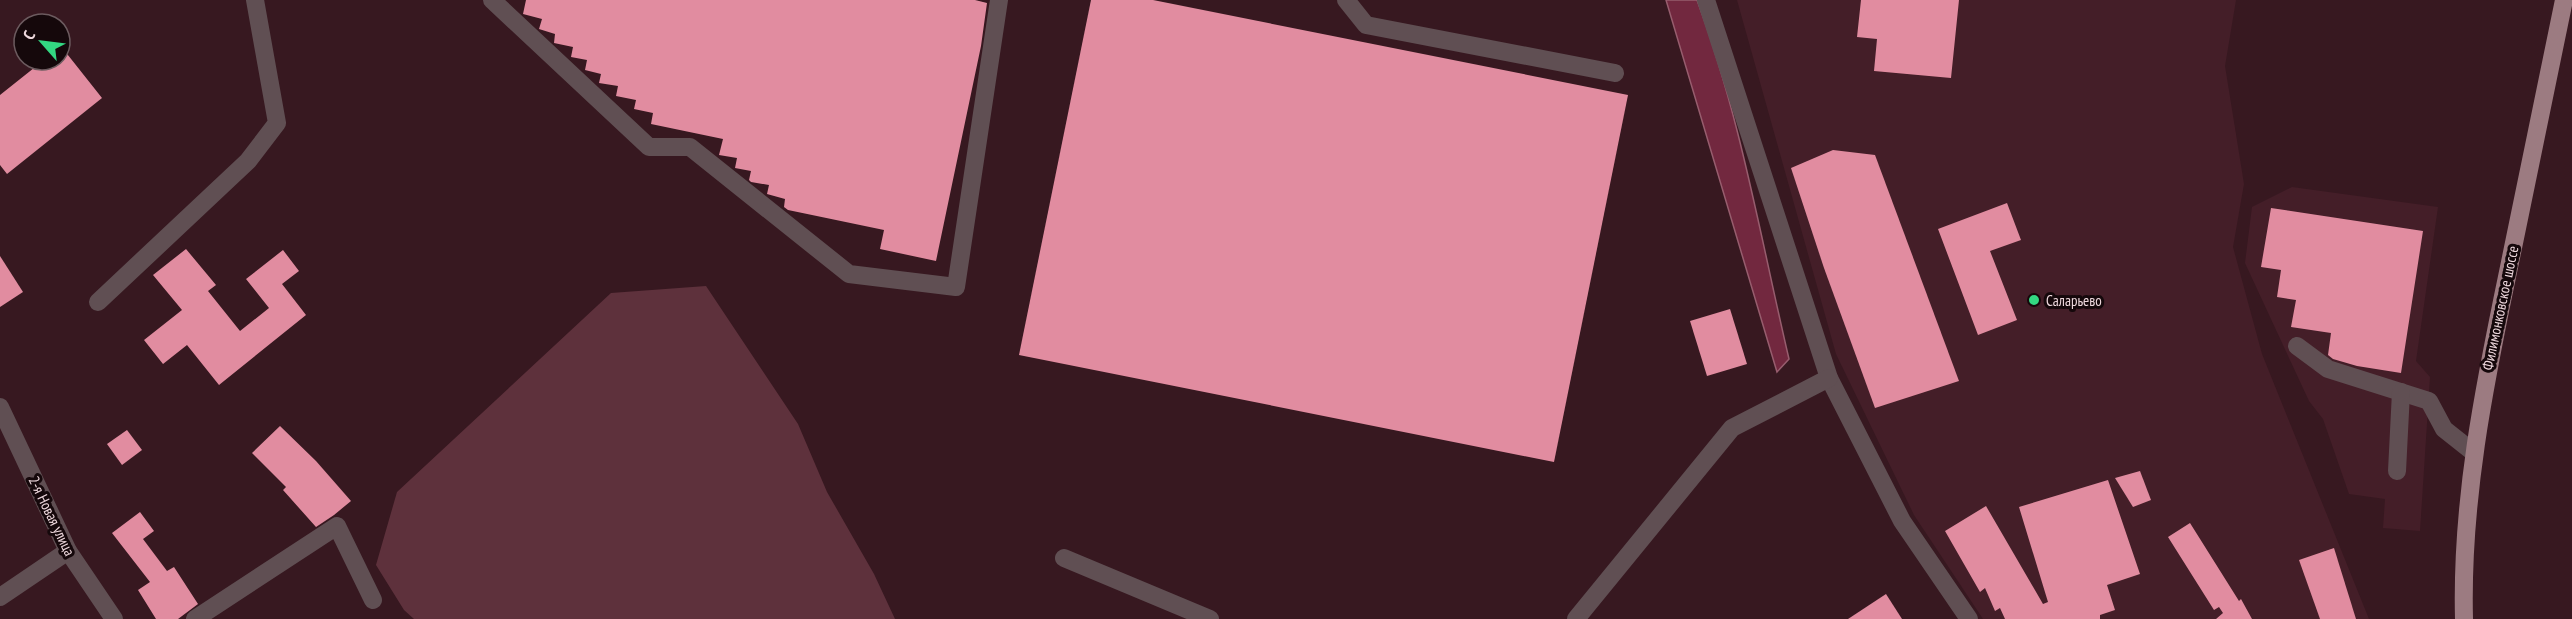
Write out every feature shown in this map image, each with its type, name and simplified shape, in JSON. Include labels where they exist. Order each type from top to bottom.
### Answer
[{"type":"main road","name":"Филимонковское шоссе","points":[[2464,619],[2462,567],[2473,452],[2489,360],[2564,0]]},
{"type":"street","points":[[98,302],[248,161],[277,123],[255,0]]},
{"type":"street","points":[[492,0],[649,147],[690,147],[849,274],[956,287],[999,0]]},
{"type":"street","points":[[1346,0],[1366,26],[1615,73]]},
{"type":"street","points":[[1707,0],[1829,378],[1902,521],[1969,619]]},
{"type":"street","points":[[2296,346],[2328,369],[2428,401],[2444,429],[2473,452]]},
{"type":"street","points":[[1576,619],[1732,428],[1829,378]]},
{"type":"street","points":[[2397,471],[2401,392]]},
{"type":"street","name":"2-я Новая улица","points":[[0,407],[68,551],[114,619]]},
{"type":"street","points":[[195,619],[338,526],[373,600]]},
{"type":"street","points":[[0,597],[68,551]]},
{"type":"street","points":[[1064,558],[1210,619]]},
{"type":"shaded area","points":[[1666,0],[1697,0],[1726,88],[1749,178],[1789,359],[1777,372]]},
{"type":"shaded area","name":"Саларьево","points":[[1737,0],[2236,0],[2225,66],[2244,184],[2233,247],[2262,354],[2369,619],[1983,619],[1914,515],[1836,354]]},
{"type":"shaded area","points":[[2292,187],[2438,207],[2416,361],[2430,377],[2420,531],[2383,528],[2385,499],[2349,494],[2323,419],[2309,401],[2245,263],[2252,207]]},
{"type":"shaded area","points":[[706,286],[798,424],[827,492],[874,574],[895,619],[414,619],[404,610],[376,565],[397,492],[611,293]]},
{"type":"building","points":[[526,0],[975,0],[987,3],[981,46],[936,261],[880,249],[884,230],[788,210],[784,207],[785,199],[767,194],[769,185],[751,182],[749,180],[751,171],[735,168],[737,158],[719,155],[723,139],[651,124],[653,113],[634,109],[636,100],[616,96],[618,86],[599,83],[601,74],[585,70],[587,60],[571,57],[573,47],[554,43],[555,34],[539,29],[542,19],[523,14]]},
{"type":"building","points":[[1091,0],[1153,0],[1628,95],[1554,462],[1019,355]]},
{"type":"building","points":[[1861,0],[1959,0],[1951,78],[1874,71],[1877,39],[1857,37]]},
{"type":"building","points":[[72,60],[102,98],[7,174],[0,165],[0,95],[29,72],[72,72]]},
{"type":"building","points":[[1833,150],[1875,155],[1959,381],[1875,408],[1824,268],[1791,168]]},
{"type":"building","points":[[2007,203],[2021,240],[1990,251],[2017,320],[1978,335],[1938,229]]},
{"type":"building","points":[[2271,208],[2423,231],[2401,373],[2357,366],[2333,359],[2328,355],[2331,333],[2291,327],[2296,300],[2277,297],[2281,270],[2261,267]]},
{"type":"building","points":[[186,249],[216,285],[208,291],[240,331],[269,308],[246,279],[283,250],[299,271],[282,284],[306,315],[219,385],[187,345],[163,364],[144,340],[182,310],[153,275]]},
{"type":"building","points":[[0,256],[23,292],[0,307]]},
{"type":"building","points":[[1730,309],[1747,364],[1707,376],[1690,321]]},
{"type":"building","points":[[280,426],[316,461],[351,501],[316,527],[283,490],[286,487],[252,453]]},
{"type":"building","points":[[127,430],[142,450],[122,465],[107,444]]},
{"type":"building","points":[[2140,471],[2151,500],[2133,507],[2115,478]]},
{"type":"building","points":[[2108,480],[2140,574],[2107,585],[2115,610],[2100,615],[2100,619],[2005,619],[2000,608],[1995,611],[1985,588],[1980,592],[1945,531],[1986,506],[2043,604],[2048,602],[2019,507]]},
{"type":"building","points":[[140,512],[154,531],[143,539],[167,571],[174,567],[198,604],[178,619],[156,619],[138,590],[150,582],[112,533]]},
{"type":"building","points":[[2190,523],[2252,619],[2216,619],[2223,613],[2219,607],[2214,610],[2168,537]]},
{"type":"building","points":[[2334,548],[2356,619],[2320,619],[2299,560]]},
{"type":"building","points":[[1886,594],[1902,619],[1848,619]]},
{"type":"place","name":"Саларьево","points":[[2034,300]]}]
